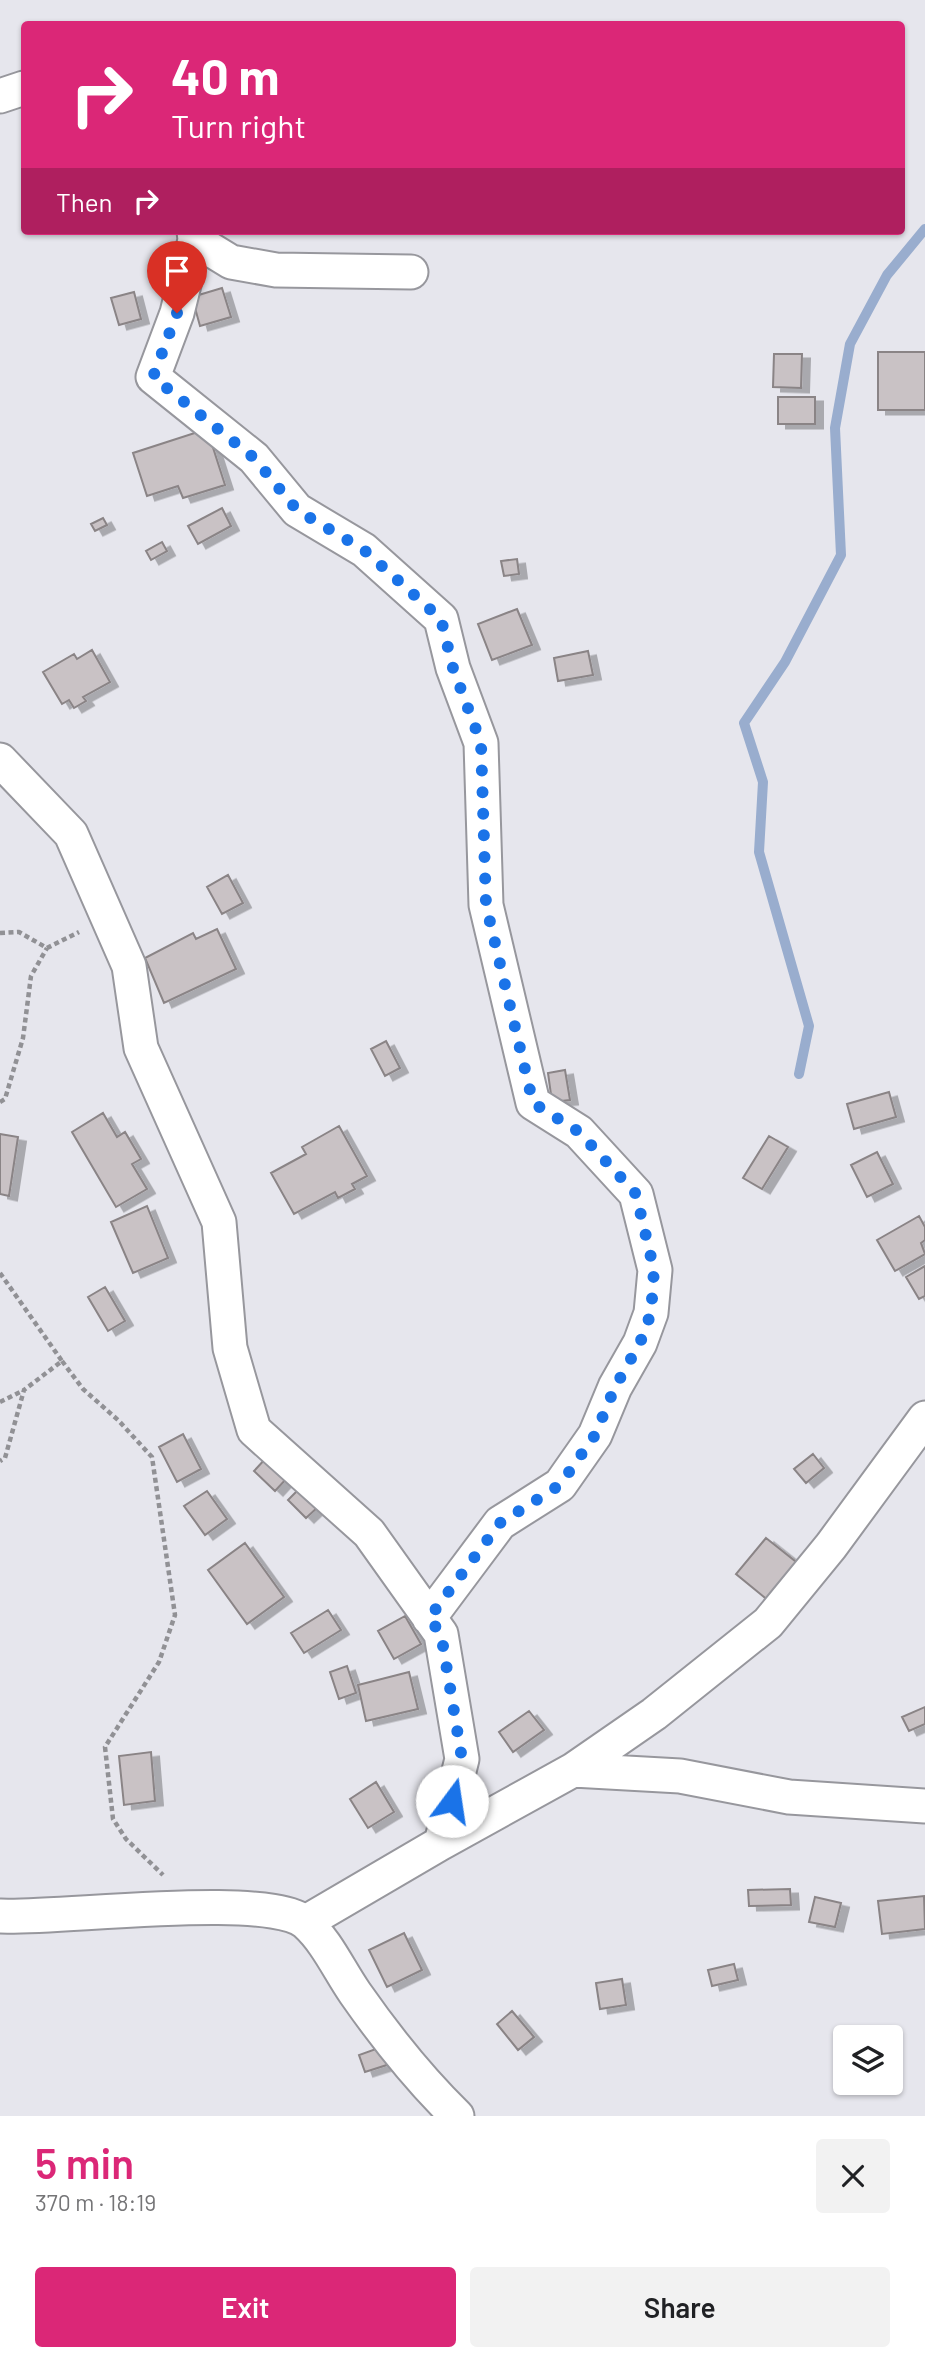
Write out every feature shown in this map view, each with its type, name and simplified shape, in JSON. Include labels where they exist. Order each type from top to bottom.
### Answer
[{"type":"street","points":[[0,96],[21,89]]},
{"type":"street","points":[[411,272],[276,270],[231,262],[194,236],[177,313],[153,377],[254,458],[297,510],[364,550],[441,619],[453,668],[481,743],[486,905],[533,1103],[579,1132],[636,1194],[654,1270],[651,1313],[640,1343],[615,1387],[595,1435],[560,1485],[500,1523],[429,1618]]},
{"type":"street","points":[[0,760],[71,834],[128,966],[141,1048],[219,1222],[230,1348],[254,1430],[369,1534],[441,1634],[462,1759],[441,1843]]},
{"type":"street","points":[[306,1922],[573,1770],[654,1714],[768,1623],[831,1546],[925,1418]]},
{"type":"street","points":[[573,1770],[680,1776],[789,1797],[925,1806]]},
{"type":"street","points":[[0,1916],[196,1908],[250,1909],[293,1914],[306,1922],[320,1938],[395,2045],[435,2094],[457,2116]]},
{"type":"path","points":[[0,1102],[5,1099],[23,1038],[31,976],[47,947],[108,918]]},
{"type":"path","points":[[0,933],[19,932],[47,947]]},
{"type":"path","points":[[0,1273],[83,1389],[118,1420],[152,1457],[175,1615],[159,1662],[105,1747],[113,1819],[126,1839],[196,1908]]},
{"type":"path","points":[[0,1402],[24,1390],[62,1360]]},
{"type":"path","points":[[0,1461],[5,1458],[24,1390]]},
{"type":"building","points":[[222,288],[231,317],[200,326],[192,297]]},
{"type":"building","points":[[134,292],[141,319],[119,325],[111,298]]},
{"type":"building","points":[[878,352],[925,352],[925,410],[878,410]]},
{"type":"building","points":[[774,354],[802,354],[801,388],[773,387]]},
{"type":"building","points":[[778,397],[815,397],[815,424],[778,424]]},
{"type":"building","points":[[207,429],[225,485],[183,498],[178,486],[147,496],[133,453]]},
{"type":"building","points":[[222,508],[231,526],[198,544],[188,526]]},
{"type":"building","points":[[103,518],[107,525],[95,531],[91,524]]},
{"type":"building","points":[[162,542],[167,551],[151,560],[146,551]]},
{"type":"building","points":[[517,559],[519,574],[504,576],[501,561]]},
{"type":"building","points":[[517,609],[532,645],[492,660],[478,624]]},
{"type":"building","points":[[92,650],[110,682],[83,697],[86,701],[74,708],[69,700],[62,704],[43,672],[74,654],[77,659]]},
{"type":"building","points":[[588,651],[593,675],[558,681],[554,658]]},
{"type":"building","points":[[228,875],[243,903],[222,914],[207,887]]},
{"type":"building","points":[[217,929],[236,969],[164,1003],[145,958],[193,933],[196,939]]},
{"type":"building","points":[[386,1041],[400,1068],[385,1076],[371,1049]]},
{"type":"building","points":[[565,1070],[570,1100],[552,1102],[548,1073]]},
{"type":"building","points":[[889,1092],[896,1117],[854,1129],[847,1104]]},
{"type":"building","points":[[103,1113],[117,1137],[125,1132],[141,1159],[132,1164],[147,1189],[116,1207],[72,1132]]},
{"type":"building","points":[[339,1126],[367,1176],[352,1184],[355,1189],[338,1198],[335,1192],[294,1214],[271,1173],[306,1154],[302,1147]]},
{"type":"building","points":[[0,1134],[18,1137],[9,1196],[0,1194]]},
{"type":"building","points":[[769,1136],[788,1147],[762,1189],[743,1178]]},
{"type":"building","points":[[877,1152],[893,1184],[867,1197],[851,1165]]},
{"type":"building","points":[[147,1206],[168,1258],[133,1273],[111,1222]]},
{"type":"building","points":[[919,1216],[925,1227],[925,1240],[921,1243],[925,1254],[895,1271],[877,1240]]},
{"type":"building","points":[[925,1266],[925,1296],[919,1299],[906,1277]]},
{"type":"building","points":[[105,1287],[125,1321],[108,1331],[88,1297]]},
{"type":"building","points":[[183,1434],[201,1469],[177,1482],[159,1447]]},
{"type":"building","points":[[813,1454],[824,1468],[806,1483],[794,1469]]},
{"type":"building","points":[[267,1457],[288,1477],[275,1491],[254,1471]]},
{"type":"building","points":[[301,1487],[319,1506],[306,1518],[288,1500]]},
{"type":"building","points":[[207,1491],[227,1519],[205,1535],[184,1506]]},
{"type":"building","points":[[766,1538],[805,1569],[775,1606],[736,1574]]},
{"type":"building","points":[[245,1543],[284,1597],[247,1624],[208,1570]]},
{"type":"building","points":[[328,1610],[341,1630],[304,1653],[291,1633]]},
{"type":"building","points":[[405,1616],[421,1644],[394,1659],[378,1631]]},
{"type":"building","points":[[347,1666],[356,1693],[339,1699],[330,1672]]},
{"type":"building","points":[[409,1672],[418,1709],[366,1721],[358,1685]]},
{"type":"building","points":[[925,1707],[925,1724],[909,1731],[902,1717]]},
{"type":"building","points":[[529,1711],[544,1730],[513,1752],[499,1732]]},
{"type":"building","points":[[151,1752],[155,1801],[124,1805],[119,1756]]},
{"type":"building","points":[[376,1782],[394,1812],[368,1828],[350,1799]]},
{"type":"building","points":[[790,1889],[791,1905],[749,1906],[748,1890]]},
{"type":"building","points":[[924,1896],[925,1929],[882,1934],[878,1901]]},
{"type":"building","points":[[815,1897],[841,1903],[835,1927],[809,1922]]},
{"type":"building","points":[[404,1933],[422,1970],[387,1987],[369,1950]]},
{"type":"building","points":[[734,1964],[738,1980],[712,1986],[708,1970]]},
{"type":"building","points":[[622,1979],[626,2005],[600,2009],[596,1983]]},
{"type":"building","points":[[512,2011],[534,2037],[518,2050],[497,2024]]},
{"type":"building","points":[[387,2045],[393,2063],[365,2072],[359,2055]]},
{"type":"waterway","points":[[799,1074],[809,1026],[759,852],[763,782],[744,723],[785,662],[841,555],[835,428],[850,344],[887,275],[925,229]]},
{"type":"route","points":[[177,313],[153,377],[254,458],[297,510],[364,550],[441,619],[453,668],[481,743],[486,905],[533,1103],[579,1132],[636,1194],[654,1270],[651,1313],[640,1343],[615,1387],[595,1435],[560,1485],[500,1523],[429,1618],[441,1634],[462,1759],[452,1801]]}]
